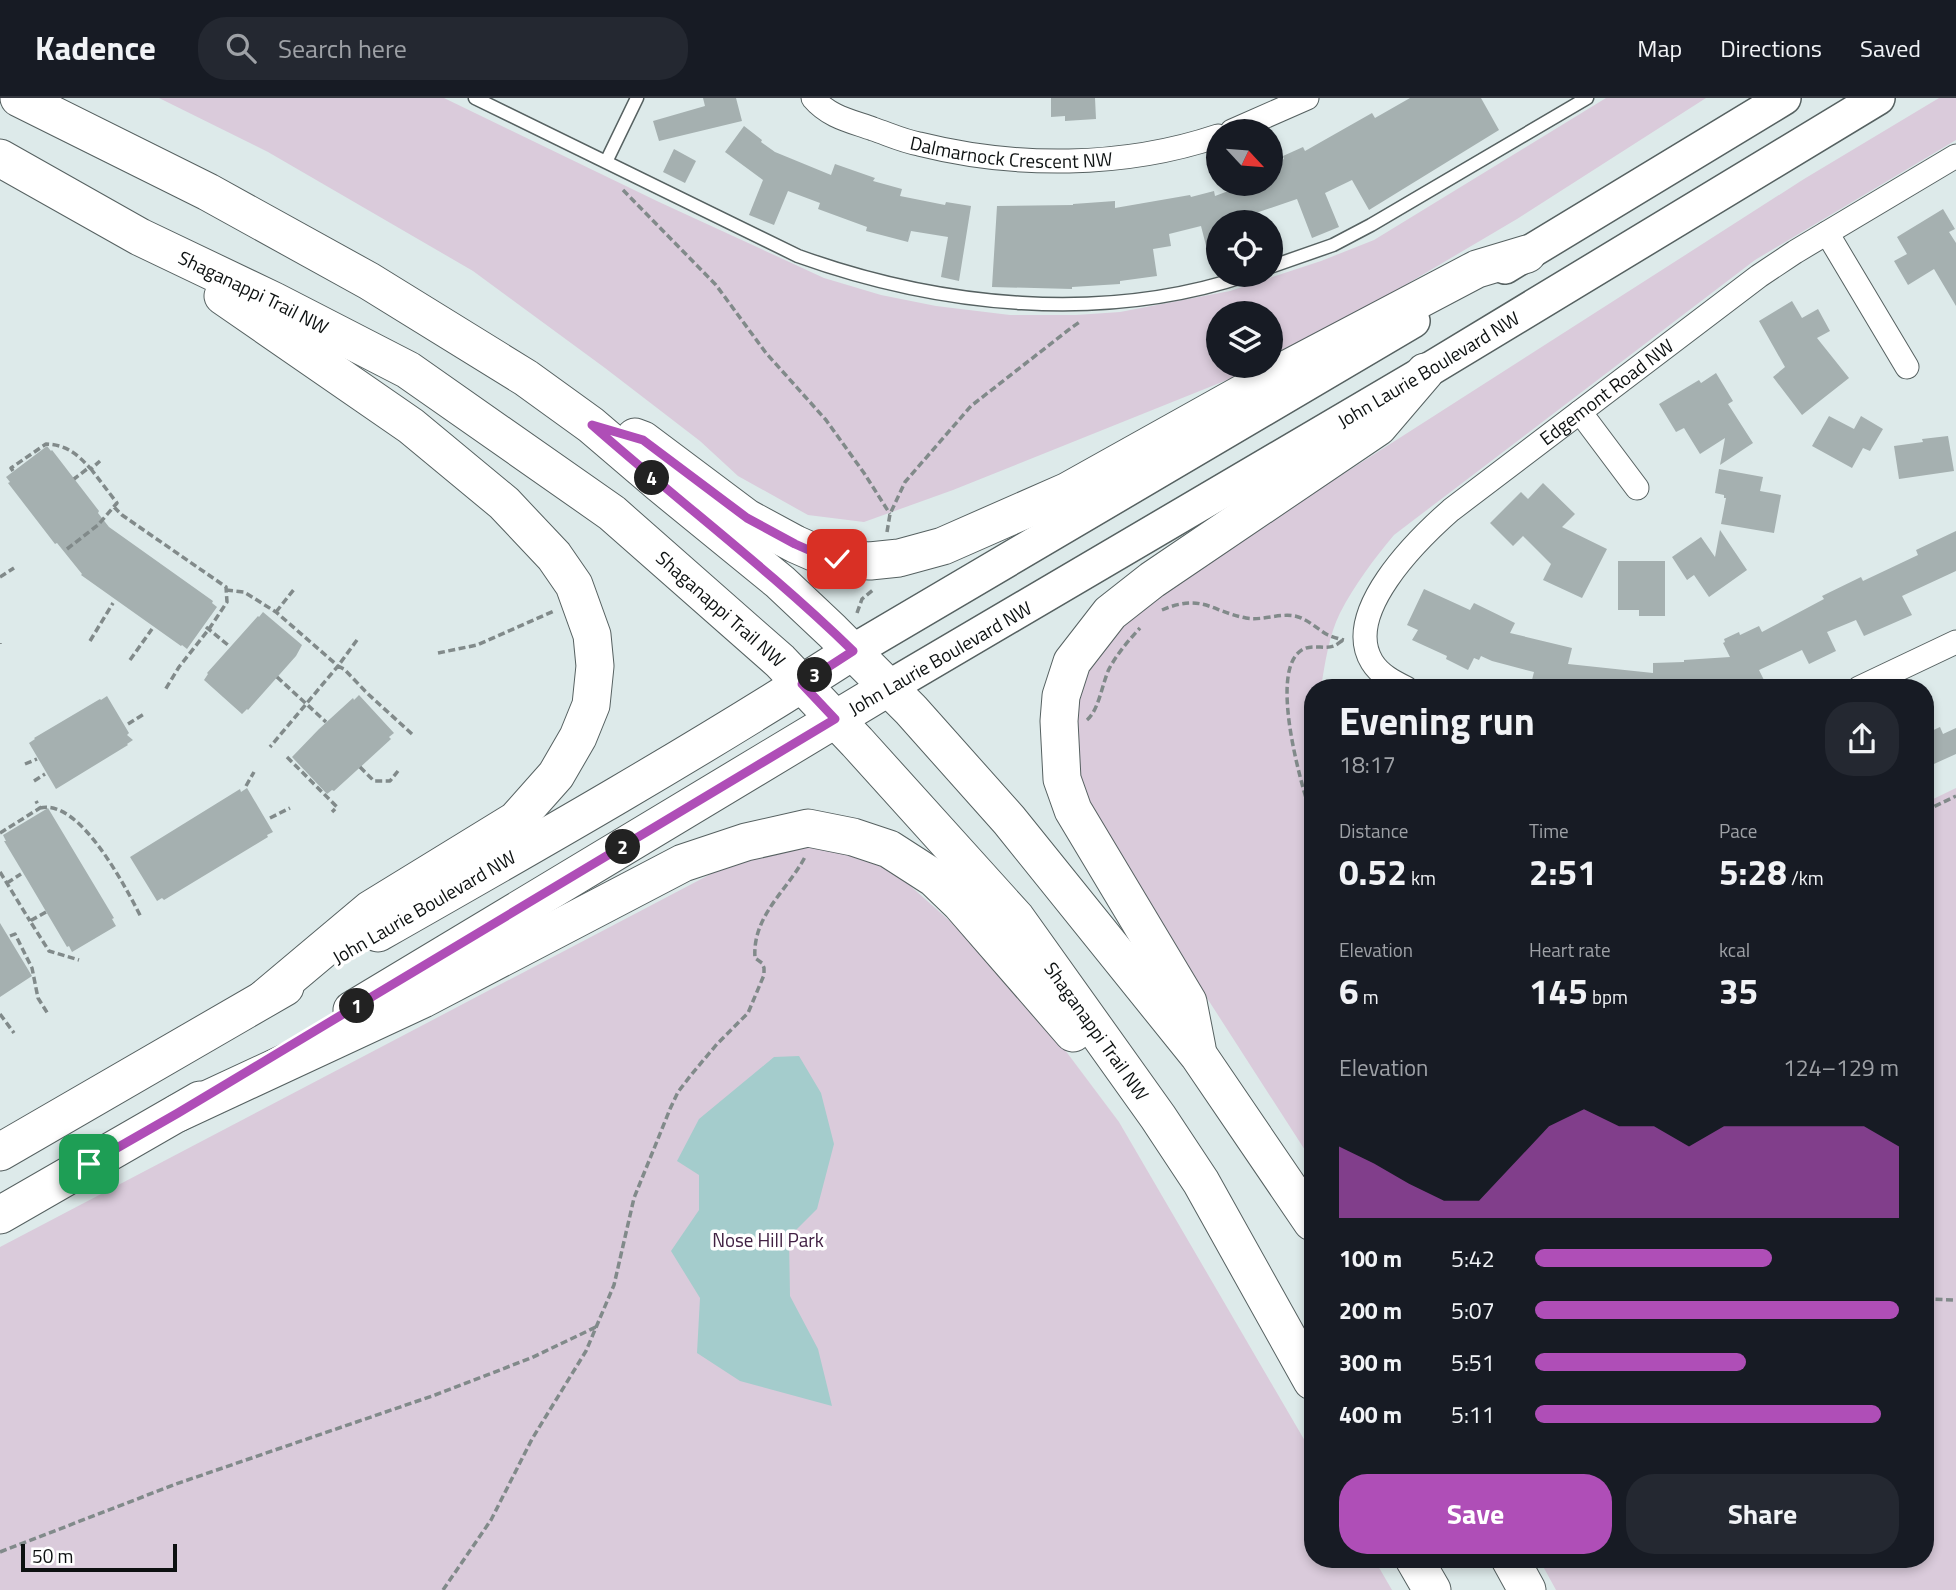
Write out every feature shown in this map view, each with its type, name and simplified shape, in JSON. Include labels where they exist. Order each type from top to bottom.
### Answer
[{"type":"main road","points":[[19,98],[208,192],[369,281],[526,378],[592,425],[780,582],[889,687],[1009,820],[1199,1056],[1304,1210]]},
{"type":"main road","name":"John Laurie Boulevard NW","points":[[0,1152],[772,704],[853,651],[1527,254],[1784,98]]},
{"type":"main road","name":"John Laurie Boulevard NW","points":[[0,1215],[178,1113],[835,719],[1425,372],[1878,98]]},
{"type":"main road","name":"Shaganappi Trail NW","points":[[0,158],[140,237],[274,301],[408,370],[612,513],[780,661],[1016,918],[1201,1182],[1304,1367]]},
{"type":"main road","points":[[140,237],[411,426],[504,503],[554,556],[575,585],[592,635],[595,666],[591,705],[578,737],[556,775],[516,820],[371,909],[265,998]]},
{"type":"main road","points":[[592,425],[643,440],[747,518],[820,555],[870,561],[899,558],[943,546],[1068,491],[1274,376],[1477,269],[1527,254]]},
{"type":"main road","points":[[1199,1056],[1188,1002],[1073,810],[1062,779],[1059,721],[1061,696],[1072,662],[1110,613],[1152,580],[1378,427],[1425,372]]},
{"type":"main road","points":[[178,1113],[423,999],[683,863],[746,842],[808,828],[853,837],[889,849],[934,878],[961,904],[1110,1076],[1158,1117]]},
{"type":"main road","points":[[1419,1568],[1432,1590]]},
{"type":"main road","points":[[1515,1568],[1527,1590]]},
{"type":"street","name":"Dalmarnock Crescent NW","points":[[813,98],[828,113],[917,144],[976,156],[1025,161],[1132,156],[1206,140]]},
{"type":"street","points":[[1259,119],[1307,98]]},
{"type":"street","name":"Edgemont Road NW","points":[[1366,647],[1366,624],[1375,601],[1395,568],[1415,544],[1451,510],[1759,276],[1956,156]]},
{"type":"street","points":[[1826,233],[1907,367]]},
{"type":"street","points":[[1580,412],[1637,488]]},
{"type":"street","points":[[1878,679],[1956,642]]},
{"type":"street","points":[[1366,647],[1372,662],[1381,673],[1391,679]]},
{"type":"lane","points":[[475,98],[748,233],[842,272],[900,286],[989,300],[1051,304],[1113,302],[1206,286]]},
{"type":"lane","points":[[606,162],[637,98]]},
{"type":"lane","points":[[1283,262],[1333,245],[1371,225],[1587,98]]},
{"type":"path","points":[[606,162],[616,183],[716,285],[766,353],[826,420],[890,514],[905,482],[971,406],[1071,328],[1113,302]]},
{"type":"path","points":[[13,471],[10,468],[46,444],[65,447],[77,454],[113,496],[117,503],[114,507],[98,525],[67,549]]},
{"type":"path","points":[[74,479],[100,461]]},
{"type":"path","points":[[114,507],[122,516],[226,587],[227,602],[165,690]]},
{"type":"path","points":[[0,577],[14,568]]},
{"type":"path","points":[[276,612],[295,588]]},
{"type":"path","points":[[226,590],[244,592],[276,612],[344,669],[367,696],[412,734]]},
{"type":"path","points":[[1162,610],[1191,602],[1245,618],[1295,616],[1329,635],[1366,647]]},
{"type":"path","points":[[90,641],[113,603]]},
{"type":"path","points":[[438,653],[477,645],[556,609]]},
{"type":"path","points":[[1086,721],[1094,712],[1101,689],[1117,656],[1143,625]]},
{"type":"path","points":[[208,628],[228,645]]},
{"type":"path","points":[[130,660],[152,629]]},
{"type":"path","points":[[270,747],[357,640]]},
{"type":"path","points":[[1304,792],[1287,704],[1287,676],[1299,651],[1318,646],[1332,647],[1343,640]]},
{"type":"path","points":[[278,677],[326,722]]},
{"type":"path","points":[[372,706],[376,702]]},
{"type":"path","points":[[128,724],[144,714]]},
{"type":"path","points":[[287,757],[337,807],[332,812]]},
{"type":"path","points":[[25,764],[37,759]]},
{"type":"path","points":[[360,766],[374,781],[390,781],[398,771]]},
{"type":"path","points":[[246,786],[254,772]]},
{"type":"path","points":[[34,781],[45,774]]},
{"type":"path","points":[[1934,807],[1956,796]]},
{"type":"path","points":[[36,801],[40,808]]},
{"type":"path","points":[[0,833],[40,808],[55,808],[67,815],[85,830],[111,862],[141,917]]},
{"type":"path","points":[[270,818],[290,808]]},
{"type":"path","points":[[443,1590],[491,1520],[532,1439],[586,1351],[617,1277],[634,1198],[670,1109],[678,1092],[697,1068],[748,1013],[764,968],[755,958],[758,930],[764,916],[807,853]]},
{"type":"path","points":[[0,872],[49,951],[79,960]]},
{"type":"path","points":[[6,883],[21,874]]},
{"type":"path","points":[[30,921],[46,912]]},
{"type":"path","points":[[10,936],[15,934],[33,968],[38,998],[48,1014]]},
{"type":"path","points":[[0,1014],[14,1033]]},
{"type":"path","points":[[1934,1299],[1956,1300]]},
{"type":"path","points":[[0,1552],[176,1484],[435,1395],[531,1358],[597,1326]]},
{"type":"green space","points":[[159,98],[444,98],[824,278],[881,295],[936,306],[1010,315],[1076,315],[1120,312],[1242,287],[1283,287],[1283,274],[1374,240],[1606,98],[1706,98],[1517,219],[1378,301],[1283,352],[1283,301],[1206,301],[1206,378],[1232,378],[953,490],[864,522],[808,515],[738,476],[700,441],[473,271],[268,152]]},
{"type":"green space","points":[[1939,98],[1956,98],[1956,140],[1755,260],[1394,535],[1365,572],[1336,622],[1323,679],[1304,679],[1304,1149],[1178,953],[1089,808],[1073,750],[1080,689],[1095,658],[1134,608],[1804,179]]},
{"type":"green space","points":[[1956,788],[1956,1590],[1556,1590],[1544,1568],[1934,1568],[1934,799]]},
{"type":"green space","name":"Nose Hill Park","points":[[791,848],[815,848],[873,860],[898,875],[1005,970],[1119,1122],[1304,1439],[1304,1568],[1379,1568],[1392,1590],[0,1590],[0,1247],[747,855]]},
{"type":"water","points":[[799,1056],[821,1093],[834,1144],[817,1209],[789,1237],[790,1296],[818,1349],[832,1406],[740,1381],[697,1353],[700,1298],[671,1251],[699,1210],[699,1175],[677,1161],[699,1119],[774,1057]]},
{"type":"building","points":[[703,98],[736,98],[742,121],[659,141],[653,121],[705,106]]},
{"type":"building","points":[[1051,98],[1095,98],[1096,119],[1065,121],[1065,116],[1051,117]]},
{"type":"building","points":[[1410,98],[1481,98],[1499,130],[1369,210],[1352,180],[1325,193],[1339,227],[1312,238],[1297,199],[1264,210],[1206,210],[1206,246],[1201,226],[1169,234],[1171,246],[1153,249],[1157,276],[1120,281],[1120,284],[1072,289],[992,287],[997,206],[1073,205],[1115,201],[1115,208],[1206,193],[1206,196],[1283,196],[1283,156],[1303,147],[1305,151],[1372,113],[1375,118]]},
{"type":"building","points":[[744,126],[775,152],[831,175],[835,164],[875,178],[873,181],[902,189],[900,196],[945,205],[946,202],[971,206],[959,281],[941,277],[948,237],[911,231],[908,242],[866,231],[867,227],[818,209],[820,203],[788,191],[774,225],[749,215],[763,180],[725,152]]},
{"type":"building","points":[[674,149],[696,161],[685,183],[663,172]]},
{"type":"building","points":[[1943,209],[1955,229],[1949,232],[1956,243],[1956,306],[1934,269],[1908,285],[1894,261],[1907,254],[1897,237]]},
{"type":"building","points":[[1792,301],[1802,318],[1818,309],[1830,331],[1817,338],[1849,378],[1802,415],[1773,377],[1785,367],[1759,321]]},
{"type":"building","points":[[1716,373],[1733,401],[1728,404],[1753,443],[1720,465],[1725,438],[1700,454],[1684,428],[1676,432],[1659,404]]},
{"type":"building","points":[[1829,416],[1854,429],[1861,416],[1883,429],[1870,451],[1863,448],[1852,468],[1812,446]]},
{"type":"building","points":[[1948,436],[1954,471],[1899,479],[1894,446]]},
{"type":"building","points":[[47,446],[109,527],[213,601],[217,607],[187,649],[81,575],[8,483],[10,482],[6,477]]},
{"type":"building","points":[[1719,469],[1763,477],[1760,491],[1781,495],[1774,533],[1721,524],[1726,498],[1715,493]]},
{"type":"building","points":[[1543,483],[1575,514],[1562,527],[1607,549],[1582,598],[1543,580],[1551,564],[1523,536],[1513,546],[1490,523],[1521,492],[1528,499]]},
{"type":"building","points":[[1720,530],[1747,570],[1709,597],[1694,575],[1687,580],[1672,557],[1701,537],[1715,557]]},
{"type":"building","points":[[1956,531],[1956,571],[1902,596],[1912,615],[1864,636],[1856,620],[1827,632],[1836,651],[1809,664],[1802,650],[1759,670],[1764,679],[1532,679],[1534,672],[1481,656],[1479,660],[1474,658],[1468,670],[1446,659],[1447,656],[1412,640],[1418,630],[1407,625],[1424,589],[1470,610],[1474,603],[1515,623],[1510,633],[1572,648],[1568,664],[1653,673],[1653,663],[1730,657],[1723,643],[1724,639],[1759,626],[1762,632],[1824,599],[1822,596],[1861,577],[1863,581],[1918,555],[1916,550]]},
{"type":"building","points":[[1618,561],[1665,561],[1665,616],[1639,616],[1639,610],[1618,610]]},
{"type":"building","points":[[263,612],[302,645],[296,656],[242,714],[204,680],[207,673]]},
{"type":"building","points":[[359,695],[394,733],[367,761],[334,791],[327,794],[292,757],[319,729]]},
{"type":"building","points":[[107,696],[129,733],[127,735],[133,740],[56,789],[29,743]]},
{"type":"building","points":[[1940,727],[1943,734],[1956,728],[1956,754],[1934,764],[1934,730]]},
{"type":"building","points":[[247,788],[273,832],[164,900],[162,898],[157,901],[130,857],[240,789],[241,792]]},
{"type":"building","points":[[48,808],[114,918],[112,919],[116,926],[72,952],[4,841],[3,835]]},
{"type":"building","points":[[0,923],[32,976],[0,997]]},
{"type":"route","points":[[89,1164],[835,719],[802,684],[853,651],[780,582],[592,425],[643,440],[747,518],[795,544],[837,559]]}]
